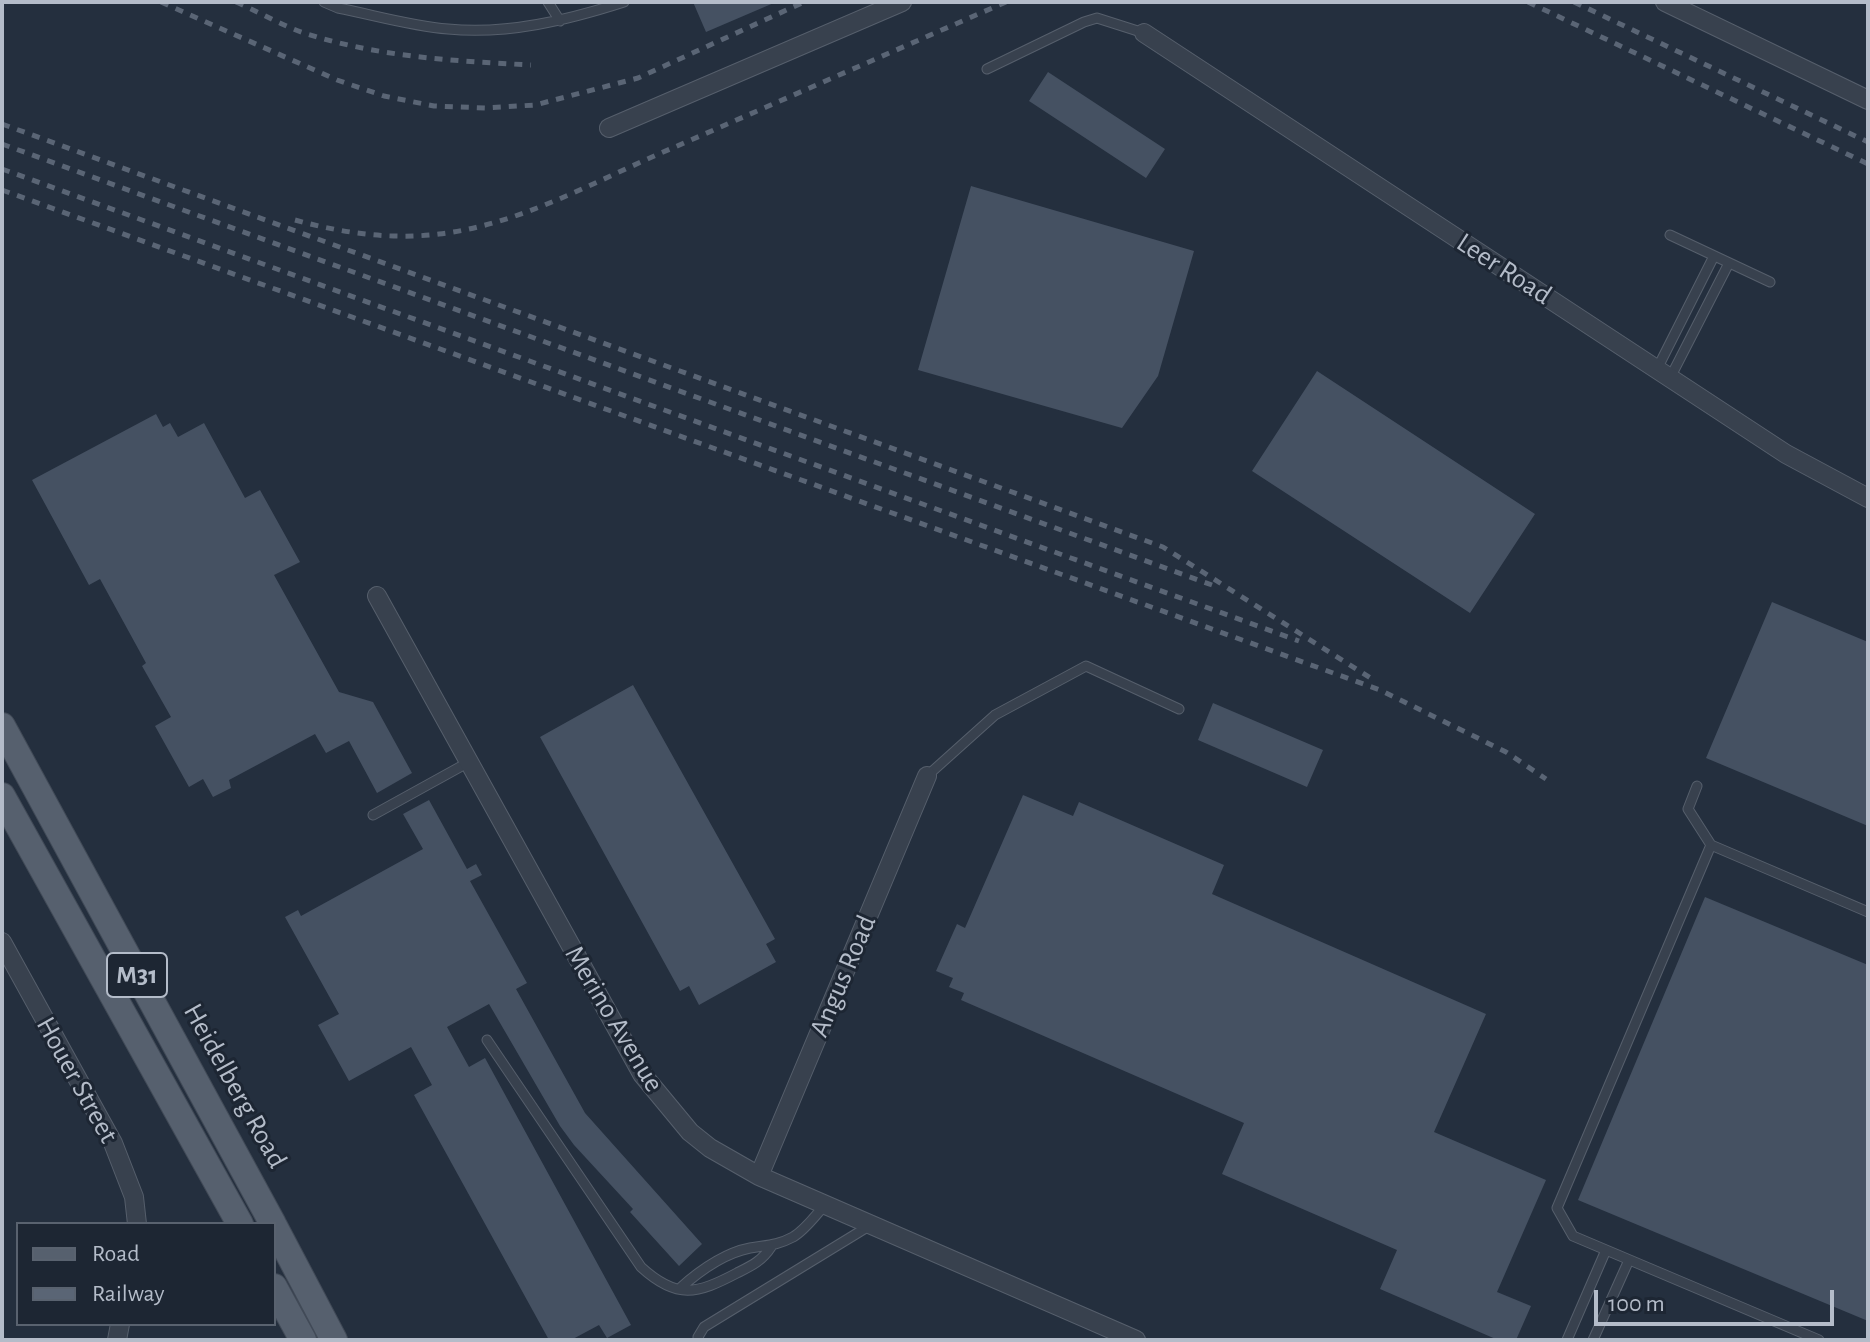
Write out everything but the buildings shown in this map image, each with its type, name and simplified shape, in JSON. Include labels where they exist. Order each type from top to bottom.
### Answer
[{"type":"main road","name":"Heidelberg Road","points":[[2,726],[272,1222]]},
{"type":"main road","name":"M31","points":[[2,796],[239,1222]]},
{"type":"main road","name":"Heidelberg Road","points":[[276,1229],[334,1340]]},
{"type":"main road","points":[[276,1291],[303,1340]]},
{"type":"street","points":[[609,128],[902,2]]},
{"type":"street","points":[[1665,2],[1868,100]]},
{"type":"street","name":"Leer Road","points":[[1144,33],[1786,454],[1868,498]]},
{"type":"street","name":"Merino Avenue","points":[[377,596],[642,1074],[690,1132],[710,1148],[759,1176],[1136,1340]]},
{"type":"street","name":"Angus Road","points":[[759,1176],[927,776]]},
{"type":"street","name":"Houer Street","points":[[2,942],[113,1143],[134,1197],[137,1222]]},
{"type":"lane","points":[[324,2],[338,8],[448,29],[496,29],[560,21],[624,2]]},
{"type":"lane","points":[[548,2],[560,21]]},
{"type":"lane","points":[[987,69],[1097,18],[1144,33]]},
{"type":"lane","points":[[1670,235],[1770,282]]},
{"type":"lane","points":[[1663,373],[1714,256]]},
{"type":"lane","points":[[1663,373],[1729,263]]},
{"type":"lane","points":[[927,776],[995,715],[1086,666],[1179,709]]},
{"type":"lane","points":[[373,815],[469,762]]},
{"type":"lane","points":[[1697,786],[1688,809],[1711,845],[1868,912]]},
{"type":"lane","points":[[1711,845],[1557,1208],[1573,1236],[1819,1340]]},
{"type":"lane","points":[[487,1040],[641,1267],[662,1283],[679,1289],[706,1290],[761,1260],[771,1247]]},
{"type":"lane","points":[[679,1289],[697,1273],[735,1253],[747,1248],[771,1247],[796,1235],[824,1206]]},
{"type":"lane","points":[[697,1339],[704,1327],[869,1226]]},
{"type":"lane","points":[[1567,1340],[1606,1250]]},
{"type":"lane","points":[[1593,1340],[1629,1260]]},
{"type":"railway","points":[[161,2],[337,80],[384,96],[434,106],[486,108],[535,105],[638,78],[804,2]]},
{"type":"railway","points":[[236,2],[304,33],[360,48],[445,59],[531,65]]},
{"type":"railway","points":[[295,220],[331,229],[385,236],[439,234],[497,222],[553,202],[1006,2]]},
{"type":"railway","points":[[1528,2],[1868,164]]},
{"type":"railway","points":[[1574,2],[1868,142]]},
{"type":"railway","points":[[2,124],[1163,547],[1372,679]]},
{"type":"railway","points":[[2,144],[1212,585]]},
{"type":"railway","points":[[2,169],[1299,641]]},
{"type":"railway","points":[[2,190],[1380,690],[1506,752],[1546,779]]}]
